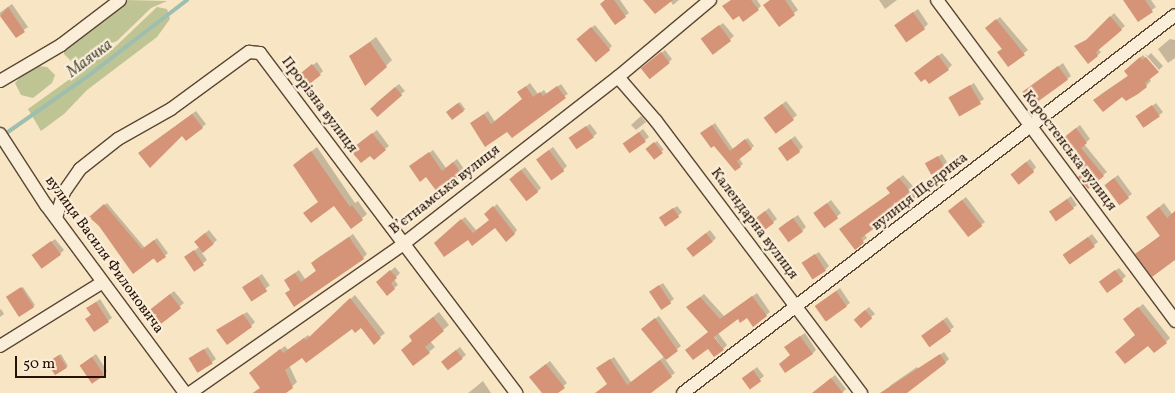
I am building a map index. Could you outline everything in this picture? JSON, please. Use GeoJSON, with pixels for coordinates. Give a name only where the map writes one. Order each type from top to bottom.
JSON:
{"type":"FeatureCollection","features":[{"type":"Feature","properties":{"kind":"street"},"geometry":{"type":"LineString","coordinates":[[0,81],[61,45],[120,0]]}},
{"type":"Feature","properties":{"kind":"street","name":"Вʼєтнамська вулиця"},"geometry":{"type":"LineString","coordinates":[[190,393],[402,245],[618,76],[710,0]]}},
{"type":"Feature","properties":{"kind":"street","name":"Коростенська вулиця"},"geometry":{"type":"LineString","coordinates":[[937,0],[1175,321]]}},
{"type":"Feature","properties":{"kind":"street","name":"вулиця Щедрика"},"geometry":{"type":"LineString","coordinates":[[683,393],[797,308],[1175,15]]}},
{"type":"Feature","properties":{"kind":"street","name":"Прорізна вулиця"},"geometry":{"type":"LineString","coordinates":[[56,218],[64,192],[80,169],[118,139],[171,109],[255,51],[260,53],[402,245],[516,393]]}},
{"type":"Feature","properties":{"kind":"street","name":"Календарна вулиця"},"geometry":{"type":"LineString","coordinates":[[618,76],[656,121],[862,393]]}},
{"type":"Feature","properties":{"kind":"street","name":"вулиця Василя Филоновича"},"geometry":{"type":"LineString","coordinates":[[0,134],[56,218],[185,393]]}},
{"type":"Feature","properties":{"kind":"street"},"geometry":{"type":"LineString","coordinates":[[0,346],[103,282]]}},
{"type":"Feature","properties":{"kind":"green space"},"geometry":{"type":"Polygon","coordinates":[[[125,0],[167,1],[151,8],[117,41],[98,48],[88,63],[71,61],[64,54],[64,48],[125,0]]]}},
{"type":"Feature","properties":{"kind":"green space"},"geometry":{"type":"Polygon","coordinates":[[[157,7],[167,9],[170,19],[157,37],[87,90],[64,114],[41,131],[28,109],[116,46],[157,7]]]}},
{"type":"Feature","properties":{"kind":"green space"},"geometry":{"type":"Polygon","coordinates":[[[38,66],[47,67],[55,75],[52,83],[33,98],[21,95],[15,83],[23,74],[38,66]]]}},
{"type":"Feature","properties":{"kind":"building"},"geometry":{"type":"Polygon","coordinates":[[[605,0],[614,0],[626,17],[615,25],[600,4],[605,0]]]}},
{"type":"Feature","properties":{"kind":"building"},"geometry":{"type":"Polygon","coordinates":[[[643,0],[673,0],[655,14],[643,0]]]}},
{"type":"Feature","properties":{"kind":"building"},"geometry":{"type":"Polygon","coordinates":[[[731,0],[751,0],[759,10],[743,22],[739,16],[733,20],[722,6],[731,0]]]}},
{"type":"Feature","properties":{"kind":"building"},"geometry":{"type":"Polygon","coordinates":[[[770,0],[785,0],[795,15],[779,27],[763,5],[770,0]]]}},
{"type":"Feature","properties":{"kind":"building"},"geometry":{"type":"Polygon","coordinates":[[[1123,0],[1145,0],[1153,12],[1138,22],[1123,0]]]}},
{"type":"Feature","properties":{"kind":"building"},"geometry":{"type":"Polygon","coordinates":[[[8,7],[25,32],[16,38],[0,16],[8,7]]]}},
{"type":"Feature","properties":{"kind":"building"},"geometry":{"type":"Polygon","coordinates":[[[913,12],[925,29],[906,42],[894,25],[913,12]]]}},
{"type":"Feature","properties":{"kind":"building"},"geometry":{"type":"Polygon","coordinates":[[[1110,16],[1122,30],[1096,52],[1098,56],[1088,64],[1074,46],[1086,40],[1110,16]]]}},
{"type":"Feature","properties":{"kind":"building"},"geometry":{"type":"Polygon","coordinates":[[[996,19],[1025,55],[1008,67],[997,52],[1002,49],[985,28],[996,19]]]}},
{"type":"Feature","properties":{"kind":"building"},"geometry":{"type":"Polygon","coordinates":[[[719,25],[731,41],[713,55],[701,39],[719,25]]]}},
{"type":"Feature","properties":{"kind":"building"},"geometry":{"type":"Polygon","coordinates":[[[591,27],[610,50],[596,62],[576,39],[591,27]]]}},
{"type":"Feature","properties":{"kind":"building"},"geometry":{"type":"Polygon","coordinates":[[[370,42],[387,67],[365,86],[349,56],[370,42]]]}},
{"type":"Feature","properties":{"kind":"building"},"geometry":{"type":"Polygon","coordinates":[[[661,52],[670,63],[650,79],[641,68],[661,52]]]}},
{"type":"Feature","properties":{"kind":"building"},"geometry":{"type":"Polygon","coordinates":[[[938,55],[949,70],[929,84],[925,79],[921,82],[914,73],[938,55]]]}},
{"type":"Feature","properties":{"kind":"building"},"geometry":{"type":"Polygon","coordinates":[[[1140,57],[1142,60],[1146,57],[1159,72],[1145,83],[1147,87],[1138,94],[1126,101],[1122,97],[1103,112],[1093,100],[1128,76],[1124,71],[1140,57]]]}},
{"type":"Feature","properties":{"kind":"building"},"geometry":{"type":"Polygon","coordinates":[[[312,64],[321,75],[306,87],[297,76],[312,64]]]}},
{"type":"Feature","properties":{"kind":"building"},"geometry":{"type":"Polygon","coordinates":[[[1058,66],[1068,80],[1032,106],[1022,92],[1058,66]]]}},
{"type":"Feature","properties":{"kind":"building"},"geometry":{"type":"Polygon","coordinates":[[[970,85],[981,104],[959,117],[948,98],[970,85]]]}},
{"type":"Feature","properties":{"kind":"building"},"geometry":{"type":"Polygon","coordinates":[[[526,86],[533,97],[540,92],[543,96],[557,86],[566,98],[512,138],[507,132],[485,147],[470,123],[484,114],[491,124],[522,99],[517,92],[526,86]]]}},
{"type":"Feature","properties":{"kind":"building"},"geometry":{"type":"Polygon","coordinates":[[[395,87],[402,95],[377,117],[370,109],[395,87]]]}},
{"type":"Feature","properties":{"kind":"building"},"geometry":{"type":"Polygon","coordinates":[[[458,103],[464,111],[452,120],[446,112],[458,103]]]}},
{"type":"Feature","properties":{"kind":"building"},"geometry":{"type":"Polygon","coordinates":[[[782,104],[794,120],[776,134],[764,118],[782,104]]]}},
{"type":"Feature","properties":{"kind":"building"},"geometry":{"type":"Polygon","coordinates":[[[1152,105],[1160,117],[1143,128],[1135,116],[1152,105]]]}},
{"type":"Feature","properties":{"kind":"building"},"geometry":{"type":"Polygon","coordinates":[[[192,114],[203,128],[186,141],[182,136],[150,168],[138,153],[192,114]]]}},
{"type":"Feature","properties":{"kind":"building"},"geometry":{"type":"Polygon","coordinates":[[[712,125],[730,151],[745,139],[752,149],[737,161],[741,167],[735,171],[714,146],[711,148],[700,133],[712,125]]]}},
{"type":"Feature","properties":{"kind":"building"},"geometry":{"type":"Polygon","coordinates":[[[586,126],[594,138],[576,149],[569,138],[586,126]]]}},
{"type":"Feature","properties":{"kind":"building"},"geometry":{"type":"Polygon","coordinates":[[[1076,128],[1087,143],[1081,148],[1104,176],[1088,189],[1078,177],[1083,173],[1072,160],[1076,158],[1062,139],[1076,128]]]}},
{"type":"Feature","properties":{"kind":"building"},"geometry":{"type":"Polygon","coordinates":[[[639,132],[646,142],[629,153],[623,143],[639,132]]]}},
{"type":"Feature","properties":{"kind":"building"},"geometry":{"type":"Polygon","coordinates":[[[372,133],[386,150],[374,160],[370,156],[361,163],[350,150],[372,133]]]}},
{"type":"Feature","properties":{"kind":"building"},"geometry":{"type":"Polygon","coordinates":[[[791,139],[800,152],[787,161],[778,148],[791,139]]]}},
{"type":"Feature","properties":{"kind":"building"},"geometry":{"type":"Polygon","coordinates":[[[654,142],[663,153],[654,160],[645,149],[654,142]]]}},
{"type":"Feature","properties":{"kind":"building"},"geometry":{"type":"Polygon","coordinates":[[[549,150],[564,171],[551,180],[536,159],[549,150]]]}},
{"type":"Feature","properties":{"kind":"building"},"geometry":{"type":"Polygon","coordinates":[[[311,151],[350,207],[352,205],[363,220],[351,229],[334,206],[311,223],[303,213],[318,202],[293,165],[311,151]]]}},
{"type":"Feature","properties":{"kind":"building"},"geometry":{"type":"Polygon","coordinates":[[[429,152],[442,171],[453,162],[461,173],[455,178],[456,183],[440,196],[426,177],[420,182],[409,166],[429,152]]]}},
{"type":"Feature","properties":{"kind":"building"},"geometry":{"type":"Polygon","coordinates":[[[938,156],[944,167],[931,175],[925,163],[938,156]]]}},
{"type":"Feature","properties":{"kind":"building"},"geometry":{"type":"Polygon","coordinates":[[[1026,162],[1034,172],[1019,185],[1010,175],[1026,162]]]}},
{"type":"Feature","properties":{"kind":"building"},"geometry":{"type":"Polygon","coordinates":[[[521,170],[538,192],[526,201],[509,179],[521,170]]]}},
{"type":"Feature","properties":{"kind":"building"},"geometry":{"type":"Polygon","coordinates":[[[899,178],[916,198],[899,214],[889,220],[888,218],[861,238],[864,243],[855,250],[839,229],[890,193],[886,188],[899,178]]]}},
{"type":"Feature","properties":{"kind":"building"},"geometry":{"type":"Polygon","coordinates":[[[1114,178],[1129,198],[1119,205],[1104,185],[1114,178]]]}},
{"type":"Feature","properties":{"kind":"building"},"geometry":{"type":"Polygon","coordinates":[[[1067,199],[1074,209],[1056,221],[1049,212],[1067,199]]]}},
{"type":"Feature","properties":{"kind":"building"},"geometry":{"type":"Polygon","coordinates":[[[962,200],[982,226],[968,237],[948,211],[962,200]]]}},
{"type":"Feature","properties":{"kind":"building"},"geometry":{"type":"Polygon","coordinates":[[[827,203],[838,218],[824,228],[813,213],[827,203]]]}},
{"type":"Feature","properties":{"kind":"building"},"geometry":{"type":"Polygon","coordinates":[[[104,204],[142,249],[154,240],[166,257],[157,263],[154,258],[133,274],[99,226],[89,217],[104,204]]]}},
{"type":"Feature","properties":{"kind":"building"},"geometry":{"type":"Polygon","coordinates":[[[493,206],[515,234],[506,242],[495,228],[472,246],[468,240],[444,257],[434,243],[461,219],[473,233],[489,220],[484,214],[493,206]]]}},
{"type":"Feature","properties":{"kind":"building"},"geometry":{"type":"Polygon","coordinates":[[[1159,207],[1167,218],[1175,211],[1175,260],[1152,277],[1135,254],[1160,236],[1146,217],[1159,207]]]}},
{"type":"Feature","properties":{"kind":"building"},"geometry":{"type":"Polygon","coordinates":[[[673,208],[679,217],[665,227],[659,218],[673,208]]]}},
{"type":"Feature","properties":{"kind":"building"},"geometry":{"type":"Polygon","coordinates":[[[765,211],[774,223],[757,236],[748,224],[765,211]]]}},
{"type":"Feature","properties":{"kind":"building"},"geometry":{"type":"Polygon","coordinates":[[[793,218],[803,232],[788,242],[778,229],[793,218]]]}},
{"type":"Feature","properties":{"kind":"building"},"geometry":{"type":"Polygon","coordinates":[[[205,233],[214,244],[203,253],[194,242],[205,233]]]}},
{"type":"Feature","properties":{"kind":"building"},"geometry":{"type":"Polygon","coordinates":[[[706,233],[713,242],[693,257],[686,248],[706,233]]]}},
{"type":"Feature","properties":{"kind":"building"},"geometry":{"type":"Polygon","coordinates":[[[349,237],[364,259],[294,307],[285,293],[290,290],[284,280],[295,273],[301,282],[316,271],[311,263],[349,237]]]}},
{"type":"Feature","properties":{"kind":"building"},"geometry":{"type":"Polygon","coordinates":[[[1088,237],[1095,247],[1069,265],[1063,255],[1088,237]]]}},
{"type":"Feature","properties":{"kind":"building"},"geometry":{"type":"Polygon","coordinates":[[[51,241],[61,255],[42,269],[32,255],[51,241]]]}},
{"type":"Feature","properties":{"kind":"building"},"geometry":{"type":"Polygon","coordinates":[[[194,250],[204,265],[194,272],[184,257],[194,250]]]}},
{"type":"Feature","properties":{"kind":"building"},"geometry":{"type":"Polygon","coordinates":[[[815,254],[826,271],[812,279],[802,263],[815,254]]]}},
{"type":"Feature","properties":{"kind":"building"},"geometry":{"type":"Polygon","coordinates":[[[390,270],[397,278],[391,283],[395,289],[387,296],[376,282],[390,270]]]}},
{"type":"Feature","properties":{"kind":"building"},"geometry":{"type":"Polygon","coordinates":[[[1115,270],[1123,281],[1107,293],[1099,282],[1115,270]]]}},
{"type":"Feature","properties":{"kind":"building"},"geometry":{"type":"Polygon","coordinates":[[[258,277],[267,291],[251,302],[242,287],[258,277]]]}},
{"type":"Feature","properties":{"kind":"building"},"geometry":{"type":"Polygon","coordinates":[[[659,285],[671,303],[661,310],[649,292],[659,285]]]}},
{"type":"Feature","properties":{"kind":"building"},"geometry":{"type":"Polygon","coordinates":[[[21,287],[34,307],[19,317],[6,297],[21,287]]]}},
{"type":"Feature","properties":{"kind":"building"},"geometry":{"type":"Polygon","coordinates":[[[836,291],[847,307],[826,321],[815,306],[836,291]]]}},
{"type":"Feature","properties":{"kind":"building"},"geometry":{"type":"Polygon","coordinates":[[[170,294],[181,308],[159,325],[148,311],[170,294]]]}},
{"type":"Feature","properties":{"kind":"building"},"geometry":{"type":"Polygon","coordinates":[[[752,296],[767,316],[753,327],[747,318],[740,323],[738,319],[714,337],[724,350],[714,357],[708,349],[693,360],[685,350],[708,332],[686,307],[700,297],[720,319],[752,296]]]}},
{"type":"Feature","properties":{"kind":"building"},"geometry":{"type":"Polygon","coordinates":[[[350,298],[381,338],[374,345],[361,328],[355,333],[352,329],[306,363],[302,358],[285,370],[293,388],[286,393],[253,393],[260,388],[249,373],[280,349],[283,353],[304,338],[306,340],[350,298]]]}},
{"type":"Feature","properties":{"kind":"building"},"geometry":{"type":"Polygon","coordinates":[[[96,302],[109,322],[94,332],[85,319],[91,315],[86,308],[96,302]]]}},
{"type":"Feature","properties":{"kind":"building"},"geometry":{"type":"Polygon","coordinates":[[[1138,307],[1167,343],[1154,353],[1148,346],[1125,364],[1115,352],[1135,335],[1123,319],[1138,307]]]}},
{"type":"Feature","properties":{"kind":"building"},"geometry":{"type":"Polygon","coordinates":[[[865,310],[872,318],[861,328],[854,320],[865,310]]]}},
{"type":"Feature","properties":{"kind":"building"},"geometry":{"type":"Polygon","coordinates":[[[243,314],[252,327],[227,345],[216,330],[243,314]]]}},
{"type":"Feature","properties":{"kind":"building"},"geometry":{"type":"Polygon","coordinates":[[[433,317],[444,331],[425,347],[430,353],[413,366],[401,350],[412,341],[409,336],[433,317]]]}},
{"type":"Feature","properties":{"kind":"building"},"geometry":{"type":"Polygon","coordinates":[[[655,318],[678,351],[666,360],[641,329],[655,318]]]}},
{"type":"Feature","properties":{"kind":"building"},"geometry":{"type":"Polygon","coordinates":[[[943,320],[951,331],[929,347],[921,336],[943,320]]]}},
{"type":"Feature","properties":{"kind":"building"},"geometry":{"type":"Polygon","coordinates":[[[800,336],[813,354],[785,373],[779,364],[790,355],[784,347],[800,336]]]}},
{"type":"Feature","properties":{"kind":"building"},"geometry":{"type":"Polygon","coordinates":[[[204,349],[213,364],[197,373],[189,358],[204,349]]]}},
{"type":"Feature","properties":{"kind":"building"},"geometry":{"type":"Polygon","coordinates":[[[456,350],[463,359],[448,370],[441,362],[456,350]]]}},
{"type":"Feature","properties":{"kind":"building"},"geometry":{"type":"Polygon","coordinates":[[[940,354],[946,363],[907,393],[880,393],[940,354]]]}},
{"type":"Feature","properties":{"kind":"building"},"geometry":{"type":"Polygon","coordinates":[[[59,355],[67,368],[55,375],[47,362],[59,355]]]}},
{"type":"Feature","properties":{"kind":"building"},"geometry":{"type":"Polygon","coordinates":[[[92,357],[104,375],[92,384],[80,365],[92,357]]]}},
{"type":"Feature","properties":{"kind":"building"},"geometry":{"type":"Polygon","coordinates":[[[610,359],[627,385],[660,360],[672,377],[651,393],[595,393],[607,384],[596,368],[610,359]]]}},
{"type":"Feature","properties":{"kind":"building"},"geometry":{"type":"Polygon","coordinates":[[[546,364],[565,388],[558,393],[542,393],[529,377],[546,364]]]}},
{"type":"Feature","properties":{"kind":"building"},"geometry":{"type":"Polygon","coordinates":[[[753,370],[761,381],[750,390],[742,378],[753,370]]]}},
{"type":"Feature","properties":{"kind":"building"},"geometry":{"type":"Polygon","coordinates":[[[831,378],[843,393],[812,393],[831,378]]]}},
{"type":"Feature","properties":{"kind":"waterway","name":"Маячка"},"geometry":{"type":"LineString","coordinates":[[5,134],[88,76],[187,0]]}}]}
